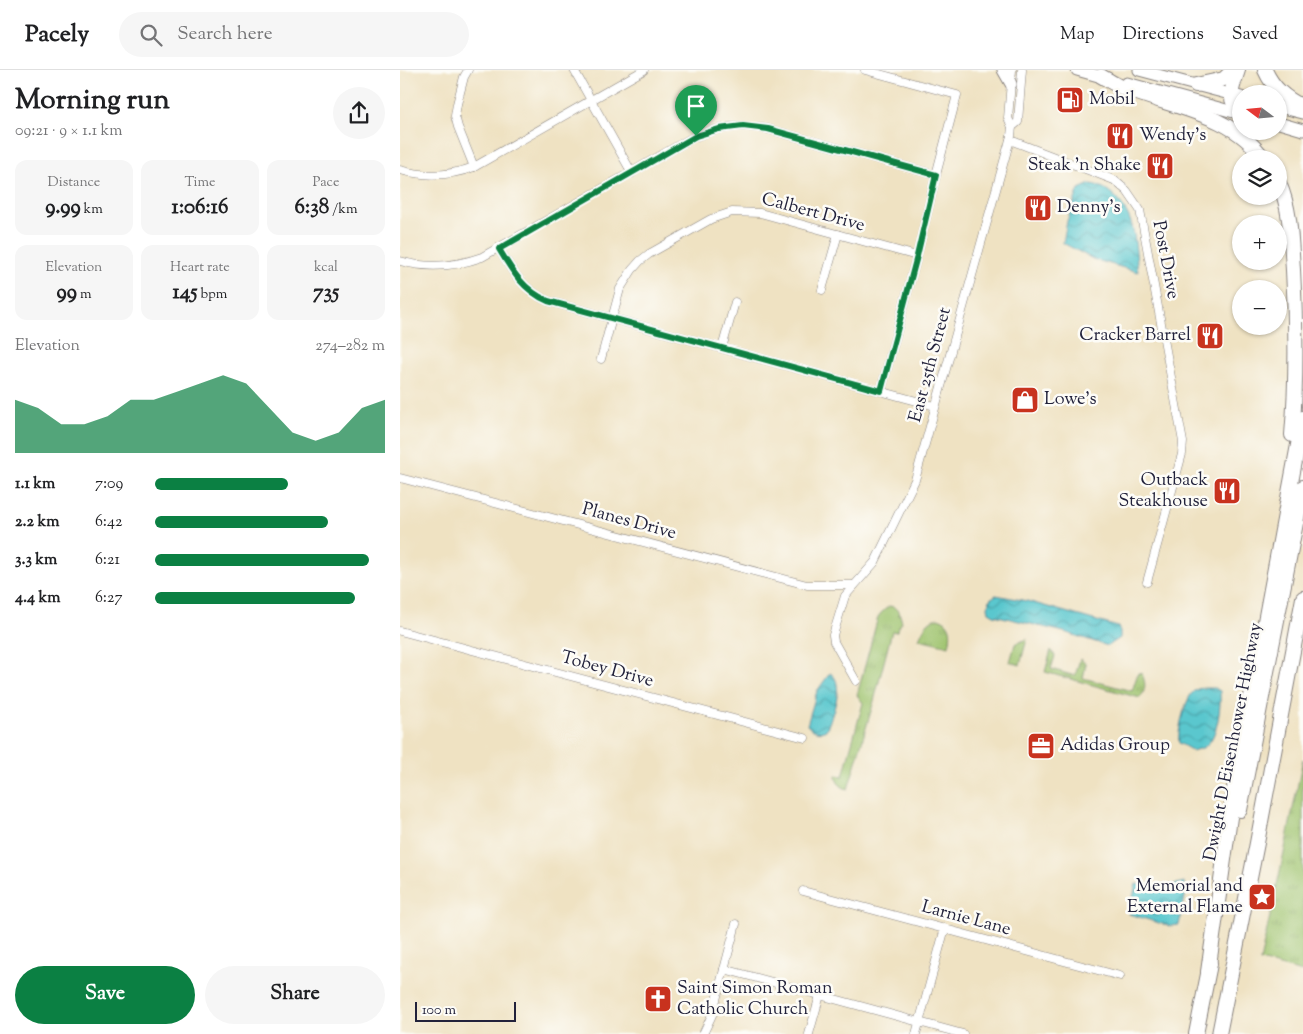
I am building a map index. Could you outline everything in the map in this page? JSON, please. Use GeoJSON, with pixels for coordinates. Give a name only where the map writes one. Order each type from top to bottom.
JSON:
{"type":"FeatureCollection","features":[{"type":"Feature","properties":{"kind":"highway"},"geometry":{"type":"LineString","coordinates":[[1196,85],[1224,79],[1233,70]]}},
{"type":"Feature","properties":{"kind":"highway"},"geometry":{"type":"LineString","coordinates":[[1237,85],[1238,70]]}},
{"type":"Feature","properties":{"kind":"highway"},"geometry":{"type":"LineString","coordinates":[[1265,70],[1274,86],[1283,95],[1303,107]]}},
{"type":"Feature","properties":{"kind":"highway"},"geometry":{"type":"LineString","coordinates":[[1101,76],[1122,87],[1224,123],[1244,137],[1256,150]]}},
{"type":"Feature","properties":{"kind":"highway"},"geometry":{"type":"LineString","coordinates":[[1274,568],[1291,441],[1296,345],[1290,220],[1287,205]]}},
{"type":"Feature","properties":{"kind":"highway"},"geometry":{"type":"LineString","coordinates":[[1208,972],[1235,782],[1303,418]]}},
{"type":"Feature","properties":{"kind":"highway","name":"Dwight D Eisenhower Highway"},"geometry":{"type":"LineString","coordinates":[[1196,1034],[1303,487]]}},
{"type":"Feature","properties":{"kind":"highway"},"geometry":{"type":"LineString","coordinates":[[1219,1034],[1303,598]]}},
{"type":"Feature","properties":{"kind":"highway"},"geometry":{"type":"LineString","coordinates":[[1257,843],[1282,744],[1303,642]]}},
{"type":"Feature","properties":{"kind":"main road"},"geometry":{"type":"LineString","coordinates":[[1003,70],[1011,84]]}},
{"type":"Feature","properties":{"kind":"main road"},"geometry":{"type":"LineString","coordinates":[[1077,70],[1232,111]]}},
{"type":"Feature","properties":{"kind":"main road"},"geometry":{"type":"LineString","coordinates":[[1139,70],[1232,95]]}},
{"type":"Feature","properties":{"kind":"main road"},"geometry":{"type":"LineString","coordinates":[[1288,109],[1303,113]]}},
{"type":"Feature","properties":{"kind":"main road"},"geometry":{"type":"LineString","coordinates":[[1288,126],[1303,130]]}},
{"type":"Feature","properties":{"kind":"street"},"geometry":{"type":"LineString","coordinates":[[468,70],[464,77],[455,116],[474,167]]}},
{"type":"Feature","properties":{"kind":"street"},"geometry":{"type":"LineString","coordinates":[[574,70],[632,173]]}},
{"type":"Feature","properties":{"kind":"street"},"geometry":{"type":"LineString","coordinates":[[400,170],[416,174],[435,175],[453,173],[474,167],[644,70]]}},
{"type":"Feature","properties":{"kind":"street"},"geometry":{"type":"LineString","coordinates":[[865,70],[958,95],[881,391]]}},
{"type":"Feature","properties":{"kind":"street","name":"East 25th Street"},"geometry":{"type":"LineString","coordinates":[[856,681],[832,637],[845,596],[875,562],[913,485],[1010,140],[1012,126],[1008,118],[1012,70]]}},
{"type":"Feature","properties":{"kind":"street","name":"East 25th Street"},"geometry":{"type":"LineString","coordinates":[[1012,126],[1018,122],[1022,70]]}},
{"type":"Feature","properties":{"kind":"street"},"geometry":{"type":"LineString","coordinates":[[400,261],[427,266],[449,266],[470,262],[499,249],[704,133],[725,128],[743,126],[768,129],[936,175]]}},
{"type":"Feature","properties":{"kind":"street","name":"Post Drive"},"geometry":{"type":"LineString","coordinates":[[1010,140],[1114,180],[1127,190],[1140,210],[1183,442],[1182,454],[1147,582]]}},
{"type":"Feature","properties":{"kind":"street","name":"Calbert Drive"},"geometry":{"type":"LineString","coordinates":[[601,359],[623,283],[640,261],[649,254],[717,216],[732,212],[758,212],[917,256]]}},
{"type":"Feature","properties":{"kind":"street"},"geometry":{"type":"LineString","coordinates":[[822,290],[838,234]]}},
{"type":"Feature","properties":{"kind":"street"},"geometry":{"type":"LineString","coordinates":[[499,249],[518,280],[537,296],[554,303],[935,406]]}},
{"type":"Feature","properties":{"kind":"street"},"geometry":{"type":"LineString","coordinates":[[722,348],[735,302]]}},
{"type":"Feature","properties":{"kind":"street","name":"Planes Drive"},"geometry":{"type":"LineString","coordinates":[[400,478],[807,585],[853,585]]}},
{"type":"Feature","properties":{"kind":"street","name":"Tobey Drive"},"geometry":{"type":"LineString","coordinates":[[400,632],[805,738]]}},
{"type":"Feature","properties":{"kind":"street","name":"Larnie Lane"},"geometry":{"type":"LineString","coordinates":[[803,891],[1120,976]]}},
{"type":"Feature","properties":{"kind":"street"},"geometry":{"type":"LineString","coordinates":[[703,1034],[712,1015],[736,924]]}},
{"type":"Feature","properties":{"kind":"street"},"geometry":{"type":"LineString","coordinates":[[916,1034],[945,928]]}},
{"type":"Feature","properties":{"kind":"street"},"geometry":{"type":"LineString","coordinates":[[724,969],[963,1034]]}},
{"type":"Feature","properties":{"kind":"street"},"geometry":{"type":"LineString","coordinates":[[809,1034],[820,995]]}},
{"type":"Feature","properties":{"kind":"green space"},"geometry":{"type":"Polygon","coordinates":[[[889,606],[894,607],[899,612],[902,622],[896,632],[892,631],[848,789],[839,784],[836,775],[843,776],[863,703],[857,695],[878,617],[889,606]]]}},
{"type":"Feature","properties":{"kind":"green space"},"geometry":{"type":"Polygon","coordinates":[[[938,618],[946,622],[950,629],[949,646],[919,639],[928,623],[938,618]]]}},
{"type":"Feature","properties":{"kind":"green space"},"geometry":{"type":"Polygon","coordinates":[[[1027,639],[1020,665],[1010,662],[1015,644],[1027,639]]]}},
{"type":"Feature","properties":{"kind":"green space"},"geometry":{"type":"Polygon","coordinates":[[[1051,650],[1055,656],[1051,669],[1075,676],[1080,659],[1086,664],[1083,678],[1132,691],[1138,673],[1142,674],[1145,683],[1143,692],[1140,698],[1045,672],[1051,650]]]}},
{"type":"Feature","properties":{"kind":"green space"},"geometry":{"type":"Polygon","coordinates":[[[1303,759],[1303,972],[1260,961],[1303,759]]]}},
{"type":"Feature","properties":{"kind":"water"},"geometry":{"type":"Polygon","coordinates":[[[1090,184],[1111,193],[1122,205],[1130,219],[1138,272],[1093,259],[1063,243],[1067,221],[1079,189],[1090,184]]]}},
{"type":"Feature","properties":{"kind":"water"},"geometry":{"type":"Polygon","coordinates":[[[996,595],[1027,601],[1118,627],[1120,638],[1108,646],[1064,632],[994,615],[989,612],[988,607],[990,599],[996,595]]]}},
{"type":"Feature","properties":{"kind":"water"},"geometry":{"type":"Polygon","coordinates":[[[830,673],[835,677],[837,684],[836,700],[831,717],[826,730],[813,730],[807,725],[817,691],[830,673]]]}},
{"type":"Feature","properties":{"kind":"water"},"geometry":{"type":"Polygon","coordinates":[[[1215,688],[1220,691],[1218,722],[1209,743],[1203,748],[1193,751],[1179,743],[1182,716],[1193,692],[1198,689],[1215,688]]]}},
{"type":"Feature","properties":{"kind":"water"},"geometry":{"type":"Polygon","coordinates":[[[1184,882],[1185,897],[1179,925],[1169,926],[1129,914],[1136,884],[1160,886],[1184,882]]]}},
{"type":"Feature","properties":{"kind":"place","name":"Mobil"},"geometry":{"type":"Point","coordinates":[1070,100]}},
{"type":"Feature","properties":{"kind":"place","name":"Wendy's"},"geometry":{"type":"Point","coordinates":[1120,136]}},
{"type":"Feature","properties":{"kind":"place","name":"Steak 'n Shake"},"geometry":{"type":"Point","coordinates":[1160,166]}},
{"type":"Feature","properties":{"kind":"place","name":"Denny's"},"geometry":{"type":"Point","coordinates":[1038,208]}},
{"type":"Feature","properties":{"kind":"place","name":"Cracker Barrel"},"geometry":{"type":"Point","coordinates":[1210,336]}},
{"type":"Feature","properties":{"kind":"place","name":"Lowe's"},"geometry":{"type":"Point","coordinates":[1025,400]}},
{"type":"Feature","properties":{"kind":"place","name":"Outback Steakhouse"},"geometry":{"type":"Point","coordinates":[1227,491]}},
{"type":"Feature","properties":{"kind":"place","name":"Adidas Group"},"geometry":{"type":"Point","coordinates":[1041,746]}},
{"type":"Feature","properties":{"kind":"place","name":"Memorial and External Flame"},"geometry":{"type":"Point","coordinates":[1262,897]}},
{"type":"Feature","properties":{"kind":"place","name":"Saint Simon Roman Catholic Church"},"geometry":{"type":"Point","coordinates":[658,999]}},
{"type":"Feature","properties":{"kind":"route"},"geometry":{"type":"LineString","coordinates":[[731,127],[759,127],[936,175],[917,256],[881,391],[554,303],[534,294],[514,275],[499,249],[696,136],[731,127]]}}]}
